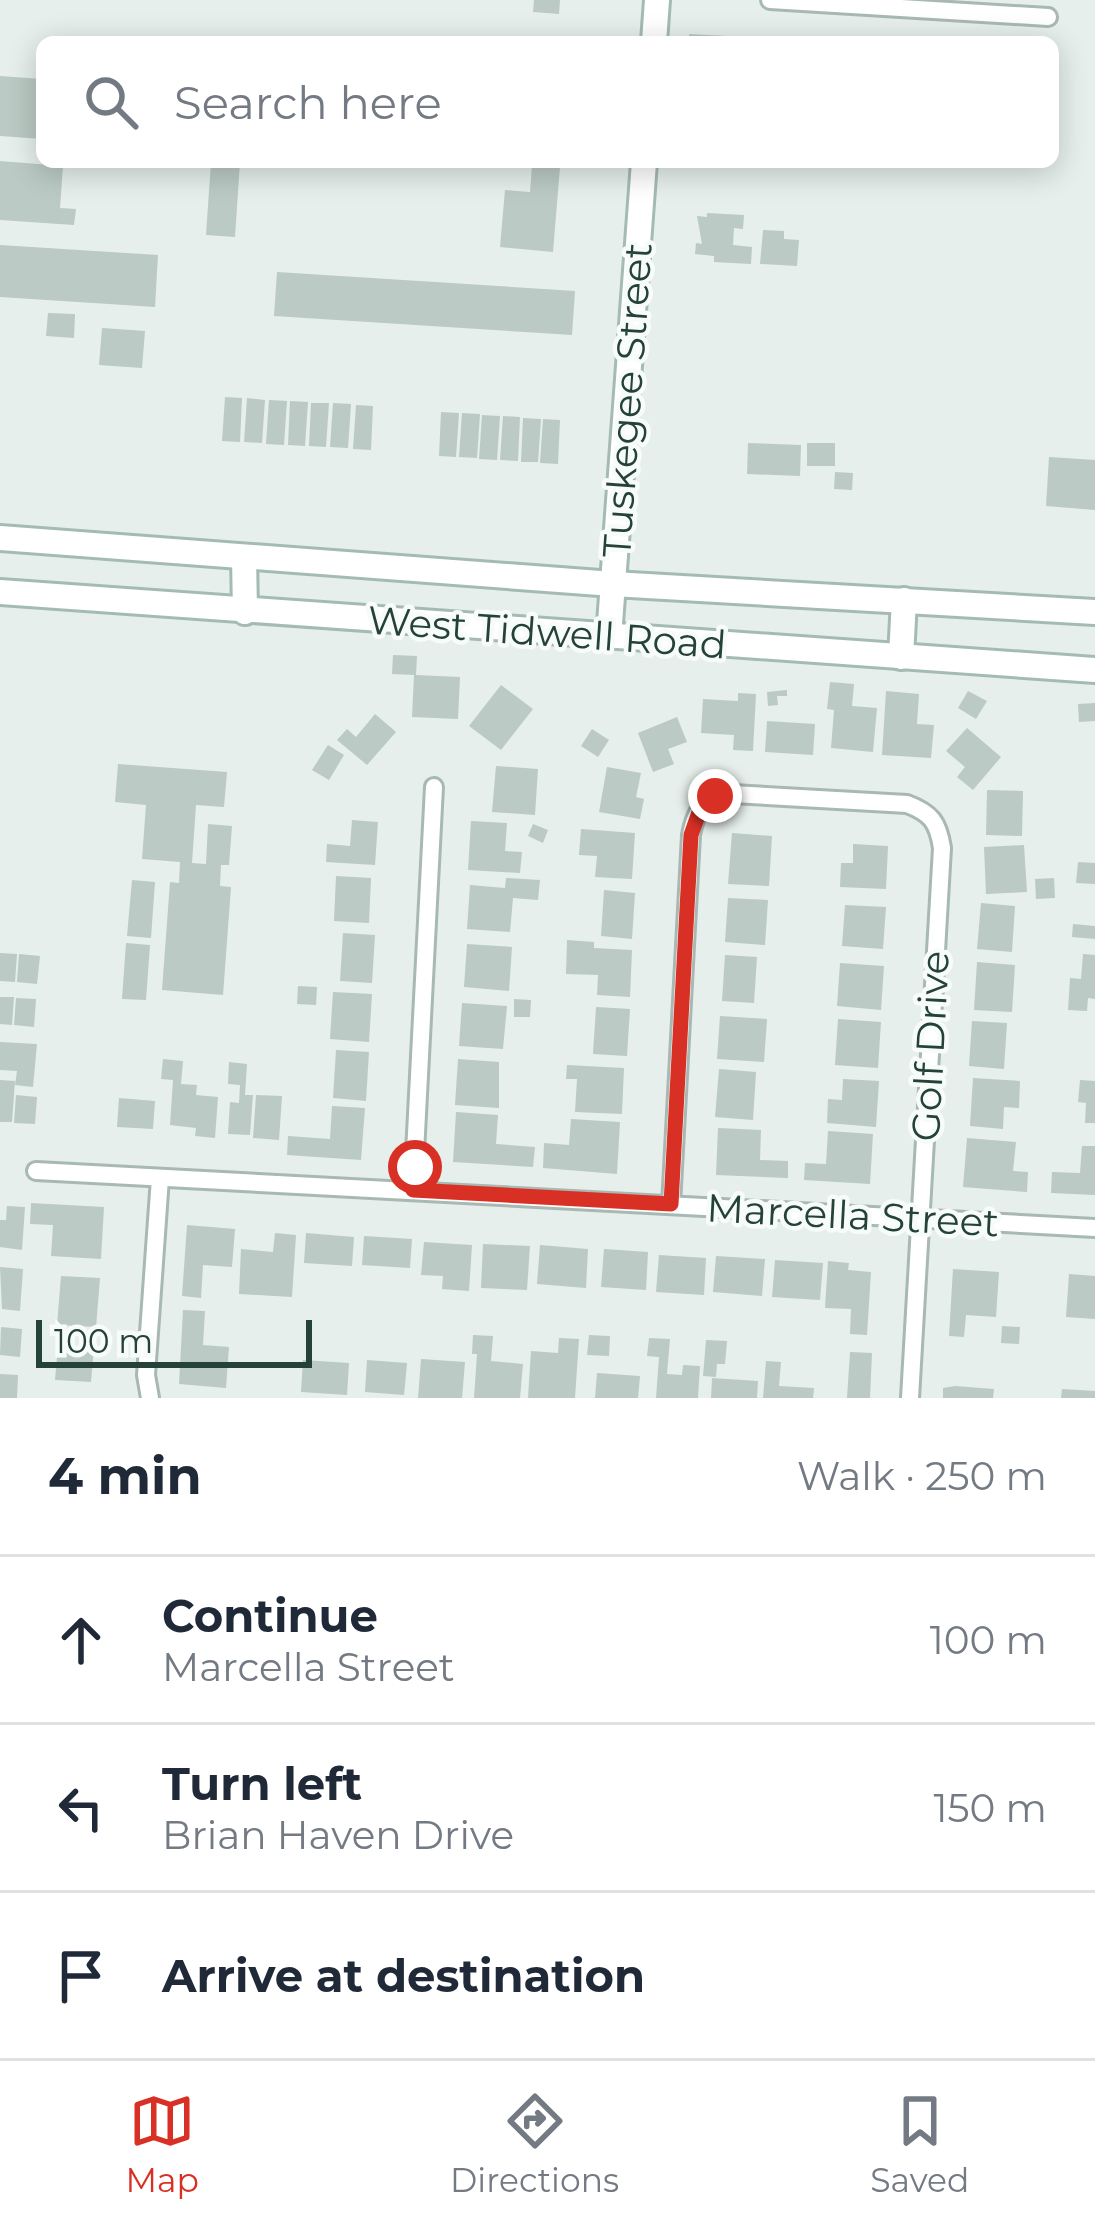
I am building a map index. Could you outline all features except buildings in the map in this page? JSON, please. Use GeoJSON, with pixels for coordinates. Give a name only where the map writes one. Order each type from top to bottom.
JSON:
{"type":"FeatureCollection","features":[{"type":"Feature","properties":{"kind":"main road"},"geometry":{"type":"LineString","coordinates":[[654,36],[657,0]]}},
{"type":"Feature","properties":{"kind":"main road","name":"Tuskegee Street"},"geometry":{"type":"LineString","coordinates":[[609,638],[644,168]]}},
{"type":"Feature","properties":{"kind":"main road","name":"West Tidwell Road"},"geometry":{"type":"LineString","coordinates":[[0,538],[613,584],[1095,612]]}},
{"type":"Feature","properties":{"kind":"main road"},"geometry":{"type":"LineString","coordinates":[[244,557],[245,612]]}},
{"type":"Feature","properties":{"kind":"main road","name":"West Tidwell Road"},"geometry":{"type":"LineString","coordinates":[[0,592],[1095,670]]}},
{"type":"Feature","properties":{"kind":"main road"},"geometry":{"type":"LineString","coordinates":[[901,657],[904,600]]}},
{"type":"Feature","properties":{"kind":"street"},"geometry":{"type":"LineString","coordinates":[[770,0],[1048,17]]}},
{"type":"Feature","properties":{"kind":"street"},"geometry":{"type":"LineString","coordinates":[[413,1190],[434,787]]}},
{"type":"Feature","properties":{"kind":"street","name":"Golf Drive"},"geometry":{"type":"LineString","coordinates":[[671,1204],[694,817],[702,804],[715,796],[815,799],[907,804],[926,812],[938,825],[942,848],[910,1398]]}},
{"type":"Feature","properties":{"kind":"street","name":"Marcella Street"},"geometry":{"type":"LineString","coordinates":[[36,1171],[1095,1228]]}},
{"type":"Feature","properties":{"kind":"street"},"geometry":{"type":"LineString","coordinates":[[150,1398],[146,1375],[160,1178]]}},
{"type":"Feature","properties":{"kind":"route"},"geometry":{"type":"LineString","coordinates":[[415,1167],[413,1190],[671,1204],[691,835],[694,817],[715,796]]}}]}
